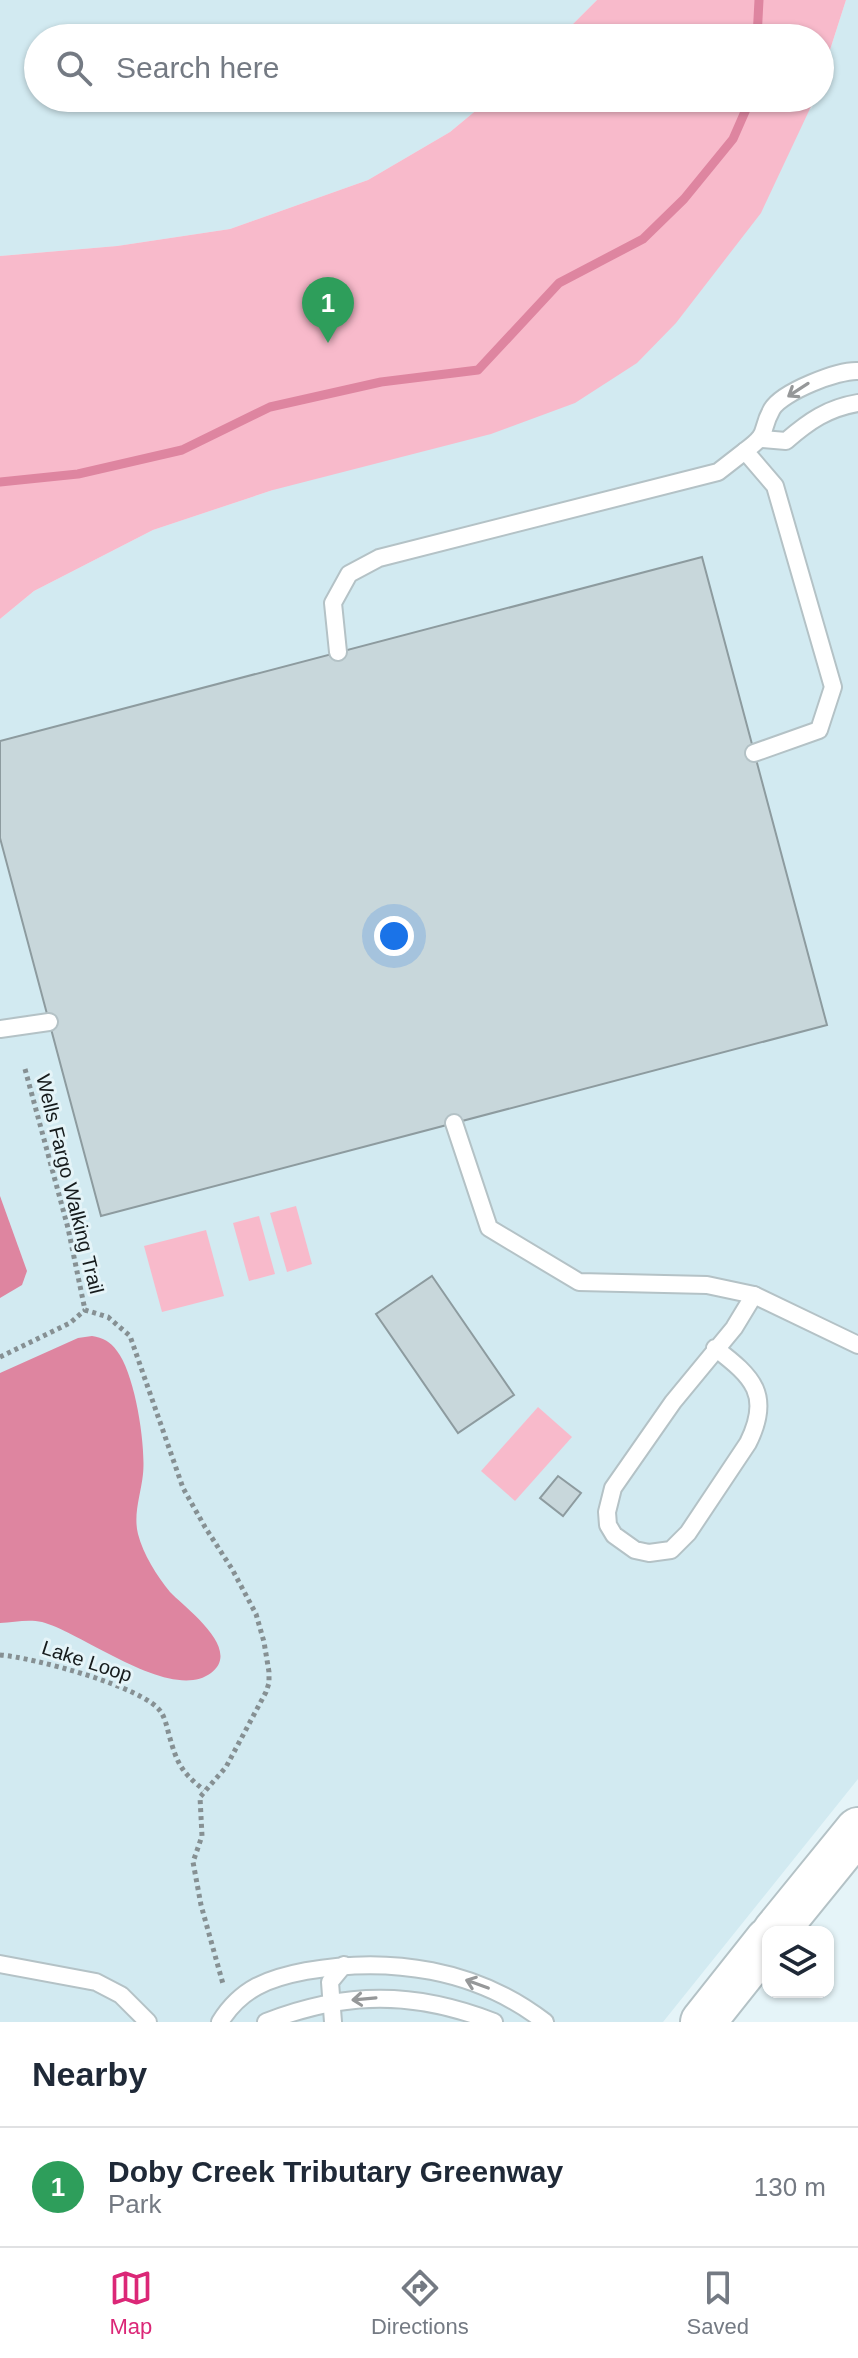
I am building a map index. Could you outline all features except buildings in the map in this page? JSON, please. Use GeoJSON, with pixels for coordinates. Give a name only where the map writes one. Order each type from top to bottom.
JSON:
{"type":"FeatureCollection","features":[{"type":"Feature","properties":{"kind":"street"},"geometry":{"type":"LineString","coordinates":[[780,1926],[858,1830]]}},
{"type":"Feature","properties":{"kind":"street"},"geometry":{"type":"LineString","coordinates":[[703,2022],[762,1948]]}},
{"type":"Feature","properties":{"kind":"lane"},"geometry":{"type":"LineString","coordinates":[[338,652],[333,603],[349,574],[379,558],[718,472],[762,439],[773,407],[810,382],[858,371]]}},
{"type":"Feature","properties":{"kind":"lane"},"geometry":{"type":"LineString","coordinates":[[762,439],[786,441],[836,406],[858,403]]}},
{"type":"Feature","properties":{"kind":"lane"},"geometry":{"type":"LineString","coordinates":[[745,451],[775,486],[833,687],[819,730],[754,753]]}},
{"type":"Feature","properties":{"kind":"lane"},"geometry":{"type":"LineString","coordinates":[[0,1029],[49,1022]]}},
{"type":"Feature","properties":{"kind":"lane"},"geometry":{"type":"LineString","coordinates":[[454,1123],[489,1228],[579,1282],[707,1285],[754,1295],[858,1345]]}},
{"type":"Feature","properties":{"kind":"lane"},"geometry":{"type":"LineString","coordinates":[[715,1348],[748,1374],[759,1402],[756,1427],[680,1543],[661,1553],[635,1550],[614,1535],[608,1525],[609,1499],[621,1476],[673,1402],[715,1348],[734,1328],[754,1295]]}},
{"type":"Feature","properties":{"kind":"lane"},"geometry":{"type":"LineString","coordinates":[[0,1964],[96,1982],[111,1988],[148,2022]]}},
{"type":"Feature","properties":{"kind":"lane"},"geometry":{"type":"LineString","coordinates":[[333,2022],[330,1982],[344,1965]]}},
{"type":"Feature","properties":{"kind":"lane"},"geometry":{"type":"LineString","coordinates":[[220,2022],[231,2005],[251,1987],[298,1973],[344,1965],[412,1967],[455,1976],[500,1993],[545,2022]]}},
{"type":"Feature","properties":{"kind":"lane"},"geometry":{"type":"LineString","coordinates":[[266,2022],[313,2006],[385,1998],[414,1999],[458,2008],[494,2022]]}},
{"type":"Feature","properties":{"kind":"path","name":"Wells Fargo Walking Trail"},"geometry":{"type":"LineString","coordinates":[[25,1069],[68,1228],[85,1310],[108,1317],[130,1336],[183,1488],[246,1592],[264,1642],[269,1683],[266,1692],[226,1767],[204,1790]]}},
{"type":"Feature","properties":{"kind":"path"},"geometry":{"type":"LineString","coordinates":[[0,1357],[70,1323],[85,1310]]}},
{"type":"Feature","properties":{"kind":"path","name":"Lake Loop"},"geometry":{"type":"LineString","coordinates":[[0,1655],[67,1669],[145,1698],[161,1712],[181,1769],[204,1790]]}},
{"type":"Feature","properties":{"kind":"path"},"geometry":{"type":"LineString","coordinates":[[204,1790],[199,1809],[202,1836],[193,1862],[201,1905],[225,1990]]}},
{"type":"Feature","properties":{"kind":"shaded area"},"geometry":{"type":"Polygon","coordinates":[[[0,0],[597,0],[573,24],[24,24],[24,112],[474,112],[450,132],[368,180],[230,229],[117,246],[0,256],[0,0]]]}},
{"type":"Feature","properties":{"kind":"shaded area"},"geometry":{"type":"Polygon","coordinates":[[[597,0],[846,0],[834,37],[834,24],[573,24],[597,0]]]}},
{"type":"Feature","properties":{"kind":"shaded area"},"geometry":{"type":"Polygon","coordinates":[[[846,0],[858,0],[858,1779],[663,2022],[0,2022],[0,619],[34,591],[153,530],[273,490],[806,112],[834,112],[834,37],[846,0]]]}},
{"type":"Feature","properties":{"kind":"shaded area"},"geometry":{"type":"Polygon","coordinates":[[[474,112],[808,112],[761,213],[676,323],[637,363],[575,403],[491,434],[273,490],[153,530],[34,591],[0,619],[0,256],[117,246],[230,229],[368,180],[450,132],[474,112]]]}},
{"type":"Feature","properties":{"kind":"shaded area"},"geometry":{"type":"Polygon","coordinates":[[[0,1196],[27,1271],[22,1285],[0,1298],[0,1196]]]}},
{"type":"Feature","properties":{"kind":"shaded area"},"geometry":{"type":"Polygon","coordinates":[[[296,1206],[312,1264],[287,1272],[270,1213],[296,1206]]]}},
{"type":"Feature","properties":{"kind":"shaded area"},"geometry":{"type":"Polygon","coordinates":[[[259,1216],[275,1274],[249,1281],[233,1223],[259,1216]]]}},
{"type":"Feature","properties":{"kind":"shaded area"},"geometry":{"type":"Polygon","coordinates":[[[206,1230],[224,1296],[162,1312],[144,1246],[206,1230]]]}},
{"type":"Feature","properties":{"kind":"shaded area"},"geometry":{"type":"Polygon","coordinates":[[[92,1336],[106,1340],[117,1351],[134,1392],[143,1446],[143,1474],[136,1519],[143,1549],[165,1586],[208,1630],[220,1652],[219,1663],[211,1673],[194,1680],[151,1673],[42,1622],[0,1623],[0,1373],[78,1338],[92,1336]]]}},
{"type":"Feature","properties":{"kind":"shaded area"},"geometry":{"type":"Polygon","coordinates":[[[538,1407],[572,1437],[515,1501],[481,1471],[538,1407]]]}},
{"type":"Feature","properties":{"kind":"waterway"},"geometry":{"type":"LineString","coordinates":[[758,24],[759,0]]}},
{"type":"Feature","properties":{"kind":"waterway"},"geometry":{"type":"LineString","coordinates":[[0,482],[78,474],[182,450],[270,407],[381,382],[478,370],[559,283],[643,239],[684,199],[733,139],[745,112]]}},
{"type":"Feature","properties":{"kind":"place","name":"Doby Creek Tributary Greenway"},"geometry":{"type":"Point","coordinates":[328,343]}}]}
